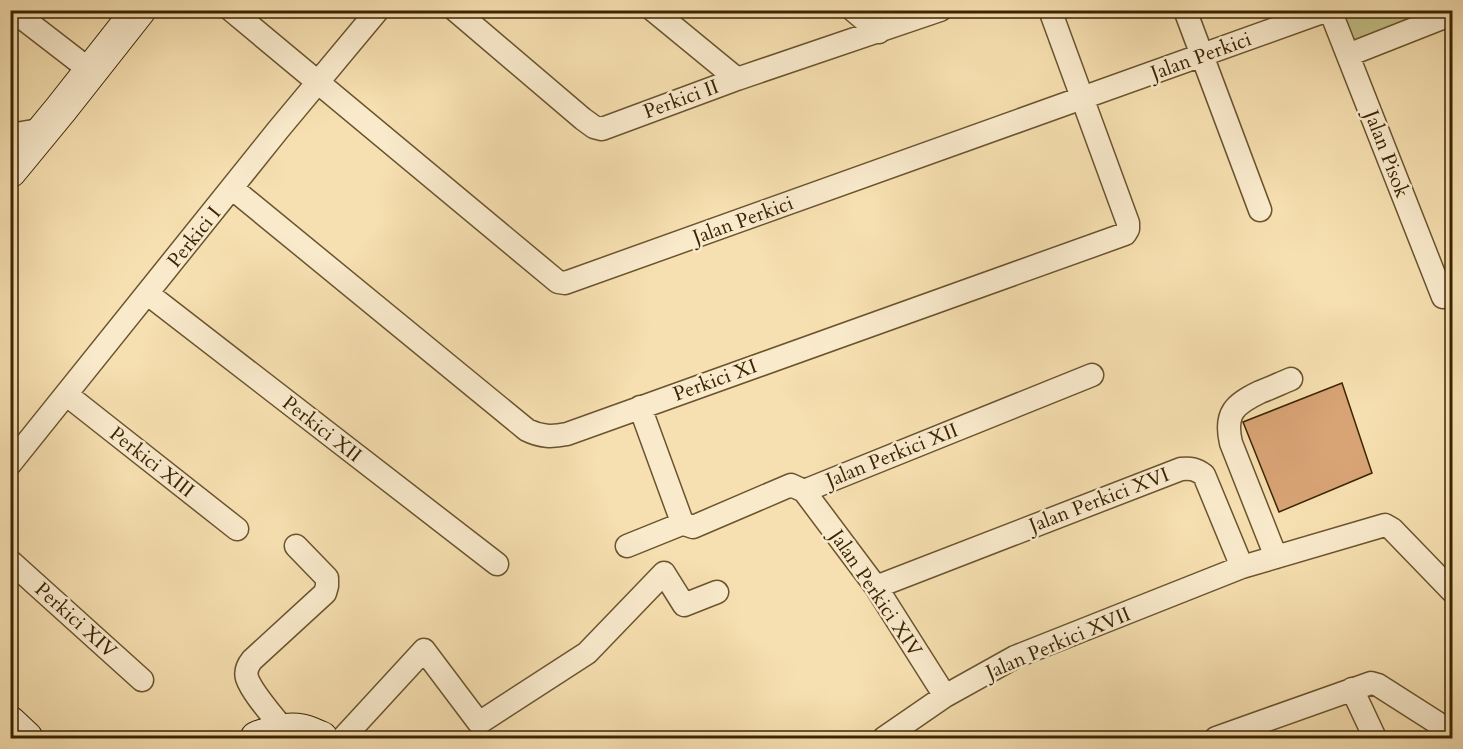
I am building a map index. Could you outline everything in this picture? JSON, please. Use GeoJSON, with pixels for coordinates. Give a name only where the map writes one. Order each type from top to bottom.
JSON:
{"type":"FeatureCollection","features":[{"type":"Feature","properties":{"kind":"main road"},"geometry":{"type":"LineString","coordinates":[[10,171],[139,10]]}},
{"type":"Feature","properties":{"kind":"main road"},"geometry":{"type":"LineString","coordinates":[[10,723],[26,738]]}},
{"type":"Feature","properties":{"kind":"main road"},"geometry":{"type":"LineString","coordinates":[[270,734],[302,731],[321,738]]}},
{"type":"Feature","properties":{"kind":"street"},"geometry":{"type":"LineString","coordinates":[[12,10],[91,71]]}},
{"type":"Feature","properties":{"kind":"street","name":"Jalan Perkici"},"geometry":{"type":"LineString","coordinates":[[231,10],[558,282],[565,283],[1329,10]]}},
{"type":"Feature","properties":{"kind":"street","name":"Perkici I"},"geometry":{"type":"LineString","coordinates":[[10,464],[278,130],[378,10]]}},
{"type":"Feature","properties":{"kind":"street","name":"Perkici II"},"geometry":{"type":"LineString","coordinates":[[455,10],[583,119],[594,127],[602,129],[738,79],[940,10]]}},
{"type":"Feature","properties":{"kind":"street"},"geometry":{"type":"LineString","coordinates":[[654,10],[738,79]]}},
{"type":"Feature","properties":{"kind":"street"},"geometry":{"type":"LineString","coordinates":[[853,10],[879,32]]}},
{"type":"Feature","properties":{"kind":"street"},"geometry":{"type":"LineString","coordinates":[[1050,10],[1082,99]]}},
{"type":"Feature","properties":{"kind":"street"},"geometry":{"type":"LineString","coordinates":[[1185,10],[1260,210]]}},
{"type":"Feature","properties":{"kind":"street","name":"Jalan Pisok"},"geometry":{"type":"LineString","coordinates":[[1329,10],[1443,297]]}},
{"type":"Feature","properties":{"kind":"street"},"geometry":{"type":"LineString","coordinates":[[1348,55],[1452,14]]}},
{"type":"Feature","properties":{"kind":"street"},"geometry":{"type":"LineString","coordinates":[[10,135],[53,119],[65,74],[64,62],[54,42]]}},
{"type":"Feature","properties":{"kind":"street","name":"Perkici XI"},"geometry":{"type":"LineString","coordinates":[[232,189],[527,430],[538,436],[553,436],[1125,234],[1128,223],[1082,99]]}},
{"type":"Feature","properties":{"kind":"street","name":"Perkici XII"},"geometry":{"type":"LineString","coordinates":[[148,294],[497,564]]}},
{"type":"Feature","properties":{"kind":"street","name":"Jalan Perkici XII"},"geometry":{"type":"LineString","coordinates":[[627,546],[791,485],[804,491],[1092,375]]}},
{"type":"Feature","properties":{"kind":"street"},"geometry":{"type":"LineString","coordinates":[[1276,557],[1231,443],[1228,432],[1229,419],[1234,408],[1246,399],[1291,379]]}},
{"type":"Feature","properties":{"kind":"street","name":"Perkici XIII"},"geometry":{"type":"LineString","coordinates":[[67,395],[237,529]]}},
{"type":"Feature","properties":{"kind":"street"},"geometry":{"type":"LineString","coordinates":[[640,407],[688,525]]}},
{"type":"Feature","properties":{"kind":"street","name":"Jalan Perkici XVI"},"geometry":{"type":"LineString","coordinates":[[876,587],[1181,469],[1190,468],[1204,475],[1242,567]]}},
{"type":"Feature","properties":{"kind":"street","name":"Jalan Perkici XIV"},"geometry":{"type":"LineString","coordinates":[[804,491],[876,587],[945,696]]}},
{"type":"Feature","properties":{"kind":"street"},"geometry":{"type":"LineString","coordinates":[[1242,567],[1385,525],[1392,529],[1452,591]]}},
{"type":"Feature","properties":{"kind":"street"},"geometry":{"type":"LineString","coordinates":[[270,734],[255,692],[247,677],[247,666],[325,593],[327,586],[327,578],[296,546]]}},
{"type":"Feature","properties":{"kind":"street","name":"Perkici XIV"},"geometry":{"type":"LineString","coordinates":[[10,561],[142,680]]}},
{"type":"Feature","properties":{"kind":"street","name":"Jalan Perkici XVII"},"geometry":{"type":"LineString","coordinates":[[884,738],[945,696],[1015,657],[1242,567]]}},
{"type":"Feature","properties":{"kind":"street"},"geometry":{"type":"LineString","coordinates":[[344,738],[424,650],[479,723],[587,653],[664,573],[684,605],[717,592]]}},
{"type":"Feature","properties":{"kind":"street"},"geometry":{"type":"LineString","coordinates":[[1216,738],[1371,683],[1378,685],[1437,722],[1452,734]]}},
{"type":"Feature","properties":{"kind":"street"},"geometry":{"type":"LineString","coordinates":[[1352,688],[1374,738]]}},
{"type":"Feature","properties":{"kind":"shaded area"},"geometry":{"type":"Polygon","coordinates":[[[1452,10],[1348,55],[1332,11],[1452,10]]]}},
{"type":"Feature","properties":{"kind":"building"},"geometry":{"type":"Polygon","coordinates":[[[1342,383],[1372,473],[1279,512],[1243,422],[1342,383]]]}}]}
